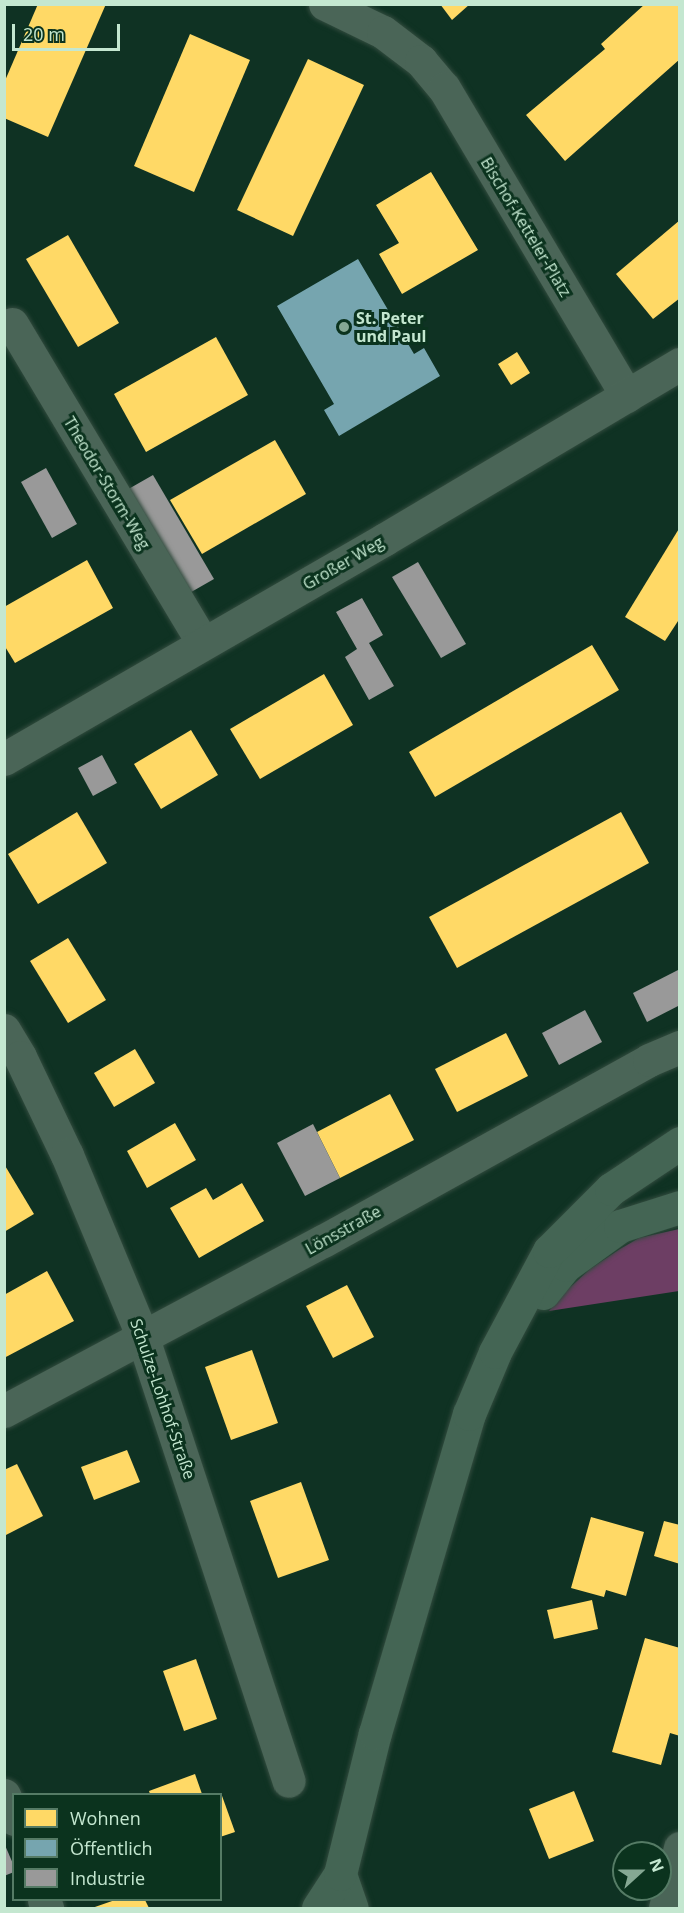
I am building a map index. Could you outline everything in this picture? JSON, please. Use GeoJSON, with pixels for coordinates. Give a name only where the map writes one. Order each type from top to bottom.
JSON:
{"type":"FeatureCollection","features":[{"type":"Feature","properties":{"kind":"highway"},"geometry":{"type":"LineString","coordinates":[[318,1908],[340,1874],[375,1733],[462,1437],[495,1352],[549,1251],[611,1189],[680,1143]]}},
{"type":"Feature","properties":{"kind":"highway"},"geometry":{"type":"LineString","coordinates":[[495,1352],[566,1265],[581,1252],[620,1226],[680,1207]]}},
{"type":"Feature","properties":{"kind":"highway"},"geometry":{"type":"LineString","coordinates":[[340,1874],[352,1908]]}},
{"type":"Feature","properties":{"kind":"street","name":"Bischof-Ketteler-Platz"},"geometry":{"type":"LineString","coordinates":[[325,4],[383,32],[421,61],[444,88],[627,396]]}},
{"type":"Feature","properties":{"kind":"street","name":"Theodor-Storm-Weg"},"geometry":{"type":"LineString","coordinates":[[12,324],[202,642]]}},
{"type":"Feature","properties":{"kind":"street","name":"Großer Weg"},"geometry":{"type":"LineString","coordinates":[[4,759],[680,364]]}},
{"type":"Feature","properties":{"kind":"street","name":"Schulze-Lohhof-Straße"},"geometry":{"type":"LineString","coordinates":[[4,1030],[21,1057],[67,1155],[143,1338],[289,1781]]}},
{"type":"Feature","properties":{"kind":"street","name":"Lönsstraße"},"geometry":{"type":"LineString","coordinates":[[4,1410],[143,1338],[650,1059],[680,1047]]}},
{"type":"Feature","properties":{"kind":"street"},"geometry":{"type":"LineString","coordinates":[[4,1795],[12,1814]]}},
{"type":"Feature","properties":{"kind":"street"},"geometry":{"type":"LineString","coordinates":[[665,1908],[680,1848]]}},
{"type":"Feature","properties":{"kind":"shaded area"},"geometry":{"type":"Polygon","coordinates":[[[679,1229],[679,1291],[549,1311],[565,1292],[590,1269],[620,1249],[639,1238],[679,1229]]]}},
{"type":"Feature","properties":{"kind":"building: Wohnen"},"geometry":{"type":"Polygon","coordinates":[[[38,4],[106,4],[48,137],[4,118],[4,83],[38,4]]]}},
{"type":"Feature","properties":{"kind":"building: Wohnen"},"geometry":{"type":"Polygon","coordinates":[[[440,4],[470,4],[452,20],[440,4]]]}},
{"type":"Feature","properties":{"kind":"building: Wohnen"},"geometry":{"type":"Polygon","coordinates":[[[645,4],[680,4],[680,59],[565,161],[526,115],[605,49],[601,44],[645,4]]]}},
{"type":"Feature","properties":{"kind":"building: Wohnen"},"geometry":{"type":"Polygon","coordinates":[[[190,34],[250,60],[194,192],[134,166],[190,34]]]}},
{"type":"Feature","properties":{"kind":"building: Wohnen"},"geometry":{"type":"Polygon","coordinates":[[[308,59],[364,85],[293,236],[237,210],[308,59]]]}},
{"type":"Feature","properties":{"kind":"building: Wohnen"},"geometry":{"type":"Polygon","coordinates":[[[431,172],[478,250],[402,294],[379,254],[399,243],[376,205],[431,172]]]}},
{"type":"Feature","properties":{"kind":"building: Wohnen"},"geometry":{"type":"Polygon","coordinates":[[[680,220],[680,298],[653,319],[616,274],[680,220]]]}},
{"type":"Feature","properties":{"kind":"building: Wohnen"},"geometry":{"type":"Polygon","coordinates":[[[68,235],[119,323],[78,347],[26,259],[68,235]]]}},
{"type":"Feature","properties":{"kind":"building: Wohnen"},"geometry":{"type":"Polygon","coordinates":[[[216,337],[248,395],[146,452],[114,394],[216,337]]]}},
{"type":"Feature","properties":{"kind":"building: Wohnen"},"geometry":{"type":"Polygon","coordinates":[[[517,352],[530,373],[511,385],[498,364],[517,352]]]}},
{"type":"Feature","properties":{"kind":"building: Wohnen"},"geometry":{"type":"Polygon","coordinates":[[[275,440],[306,494],[202,554],[170,500],[275,440]]]}},
{"type":"Feature","properties":{"kind":"building: Wohnen"},"geometry":{"type":"Polygon","coordinates":[[[680,527],[680,618],[665,641],[625,617],[680,527]]]}},
{"type":"Feature","properties":{"kind":"building: Wohnen"},"geometry":{"type":"Polygon","coordinates":[[[87,560],[113,608],[15,663],[4,645],[4,607],[87,560]]]}},
{"type":"Feature","properties":{"kind":"building: Wohnen"},"geometry":{"type":"Polygon","coordinates":[[[592,645],[619,690],[435,797],[409,752],[592,645]]]}},
{"type":"Feature","properties":{"kind":"building: Wohnen"},"geometry":{"type":"Polygon","coordinates":[[[324,674],[353,725],[260,779],[230,729],[324,674]]]}},
{"type":"Feature","properties":{"kind":"building: Wohnen"},"geometry":{"type":"Polygon","coordinates":[[[191,730],[218,775],[161,809],[134,764],[191,730]]]}},
{"type":"Feature","properties":{"kind":"building: Wohnen"},"geometry":{"type":"Polygon","coordinates":[[[77,812],[107,863],[38,904],[8,854],[77,812]]]}},
{"type":"Feature","properties":{"kind":"building: Wohnen"},"geometry":{"type":"Polygon","coordinates":[[[621,812],[649,863],[457,968],[429,917],[621,812]]]}},
{"type":"Feature","properties":{"kind":"building: Wohnen"},"geometry":{"type":"Polygon","coordinates":[[[68,938],[106,1000],[68,1023],[30,961],[68,938]]]}},
{"type":"Feature","properties":{"kind":"building: Wohnen"},"geometry":{"type":"Polygon","coordinates":[[[506,1033],[528,1076],[457,1112],[435,1069],[506,1033]]]}},
{"type":"Feature","properties":{"kind":"building: Wohnen"},"geometry":{"type":"Polygon","coordinates":[[[135,1049],[155,1083],[114,1107],[94,1073],[135,1049]]]}},
{"type":"Feature","properties":{"kind":"building: Wohnen"},"geometry":{"type":"Polygon","coordinates":[[[390,1094],[414,1140],[340,1178],[317,1132],[390,1094]]]}},
{"type":"Feature","properties":{"kind":"building: Wohnen"},"geometry":{"type":"Polygon","coordinates":[[[175,1123],[196,1160],[147,1188],[127,1151],[175,1123]]]}},
{"type":"Feature","properties":{"kind":"building: Wohnen"},"geometry":{"type":"Polygon","coordinates":[[[4,1164],[34,1214],[4,1232],[4,1164]]]}},
{"type":"Feature","properties":{"kind":"building: Wohnen"},"geometry":{"type":"Polygon","coordinates":[[[242,1183],[264,1221],[199,1258],[170,1208],[206,1188],[213,1200],[242,1183]]]}},
{"type":"Feature","properties":{"kind":"building: Wohnen"},"geometry":{"type":"Polygon","coordinates":[[[47,1271],[74,1321],[4,1358],[4,1295],[47,1271]]]}},
{"type":"Feature","properties":{"kind":"building: Wohnen"},"geometry":{"type":"Polygon","coordinates":[[[347,1285],[374,1337],[333,1358],[306,1306],[347,1285]]]}},
{"type":"Feature","properties":{"kind":"building: Wohnen"},"geometry":{"type":"Polygon","coordinates":[[[252,1350],[278,1423],[231,1440],[205,1367],[252,1350]]]}},
{"type":"Feature","properties":{"kind":"building: Wohnen"},"geometry":{"type":"Polygon","coordinates":[[[127,1450],[140,1482],[94,1500],[81,1467],[127,1450]]]}},
{"type":"Feature","properties":{"kind":"building: Wohnen"},"geometry":{"type":"Polygon","coordinates":[[[17,1464],[43,1516],[4,1536],[4,1470],[17,1464]]]}},
{"type":"Feature","properties":{"kind":"building: Wohnen"},"geometry":{"type":"Polygon","coordinates":[[[301,1482],[329,1560],[278,1578],[250,1501],[301,1482]]]}},
{"type":"Feature","properties":{"kind":"building: Wohnen"},"geometry":{"type":"Polygon","coordinates":[[[591,1517],[644,1532],[626,1596],[606,1590],[604,1597],[571,1588],[591,1517]]]}},
{"type":"Feature","properties":{"kind":"building: Wohnen"},"geometry":{"type":"Polygon","coordinates":[[[664,1521],[680,1525],[680,1564],[654,1556],[664,1521]]]}},
{"type":"Feature","properties":{"kind":"building: Wohnen"},"geometry":{"type":"Polygon","coordinates":[[[592,1600],[598,1629],[554,1639],[547,1610],[592,1600]]]}},
{"type":"Feature","properties":{"kind":"building: Wohnen"},"geometry":{"type":"Polygon","coordinates":[[[645,1638],[680,1648],[680,1736],[670,1733],[661,1765],[612,1752],[645,1638]]]}},
{"type":"Feature","properties":{"kind":"building: Wohnen"},"geometry":{"type":"Polygon","coordinates":[[[196,1659],[217,1719],[184,1731],[163,1671],[196,1659]]]}},
{"type":"Feature","properties":{"kind":"building: Wohnen"},"geometry":{"type":"Polygon","coordinates":[[[195,1774],[202,1793],[150,1793],[149,1791],[195,1774]]]}},
{"type":"Feature","properties":{"kind":"building: Wohnen"},"geometry":{"type":"Polygon","coordinates":[[[574,1791],[594,1841],[549,1859],[529,1809],[574,1791]]]}},
{"type":"Feature","properties":{"kind":"building: Wohnen"},"geometry":{"type":"Polygon","coordinates":[[[222,1796],[235,1832],[222,1836],[222,1796]]]}},
{"type":"Feature","properties":{"kind":"building: Wohnen"},"geometry":{"type":"Polygon","coordinates":[[[112,1901],[146,1901],[149,1908],[92,1908],[112,1901]]]}},
{"type":"Feature","properties":{"kind":"building: Öffentlich","name":"St. Peter und Paul"},"geometry":{"type":"Polygon","coordinates":[[[358,259],[414,354],[424,348],[440,376],[339,436],[324,410],[334,404],[277,306],[358,259]]]}},
{"type":"Feature","properties":{"kind":"building: Industrie"},"geometry":{"type":"Polygon","coordinates":[[[46,468],[77,524],[52,538],[21,482],[46,468]]]}},
{"type":"Feature","properties":{"kind":"building: Industrie"},"geometry":{"type":"Polygon","coordinates":[[[153,475],[214,579],[186,595],[125,491],[153,475]]]}},
{"type":"Feature","properties":{"kind":"building: Industrie"},"geometry":{"type":"Polygon","coordinates":[[[418,562],[466,644],[441,658],[392,577],[418,562]]]}},
{"type":"Feature","properties":{"kind":"building: Industrie"},"geometry":{"type":"Polygon","coordinates":[[[362,598],[383,635],[369,643],[394,686],[369,700],[345,657],[357,649],[336,612],[362,598]]]}},
{"type":"Feature","properties":{"kind":"building: Industrie"},"geometry":{"type":"Polygon","coordinates":[[[102,755],[117,783],[93,796],[78,768],[102,755]]]}},
{"type":"Feature","properties":{"kind":"building: Industrie"},"geometry":{"type":"Polygon","coordinates":[[[680,969],[680,1005],[647,1022],[633,993],[680,969]]]}},
{"type":"Feature","properties":{"kind":"building: Industrie"},"geometry":{"type":"Polygon","coordinates":[[[585,1010],[602,1042],[559,1065],[542,1033],[585,1010]]]}},
{"type":"Feature","properties":{"kind":"building: Industrie"},"geometry":{"type":"Polygon","coordinates":[[[313,1124],[340,1178],[305,1196],[277,1143],[313,1124]]]}},
{"type":"Feature","properties":{"kind":"building: Industrie"},"geometry":{"type":"Polygon","coordinates":[[[4,1843],[12,1861],[12,1873],[4,1876],[4,1843]]]}},
{"type":"Feature","properties":{"kind":"place","name":"St. Peter und Paul"},"geometry":{"type":"Point","coordinates":[344,327]}}]}
